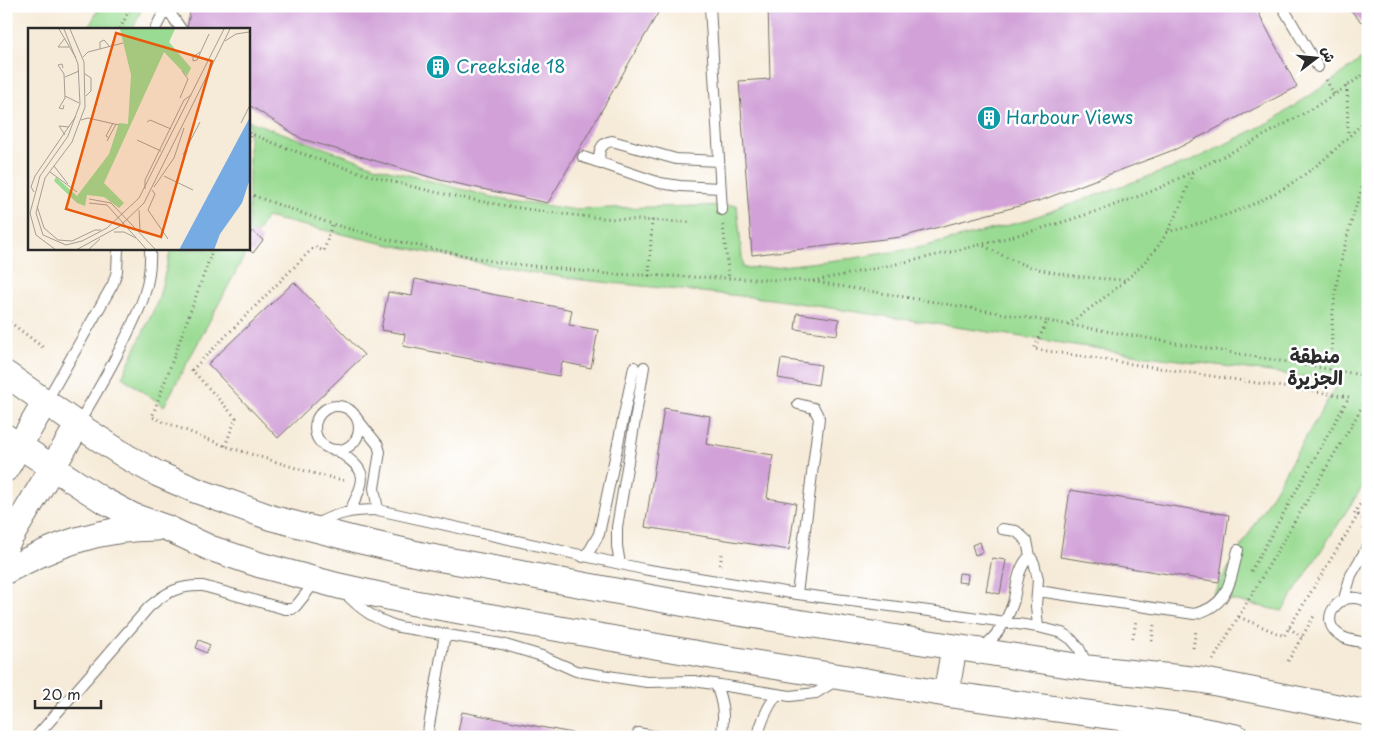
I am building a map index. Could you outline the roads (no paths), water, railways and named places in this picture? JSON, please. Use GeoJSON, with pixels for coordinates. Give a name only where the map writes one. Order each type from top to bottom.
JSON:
{"type":"FeatureCollection","features":[{"type":"Feature","properties":{"kind":"street"},"geometry":{"type":"LineString","coordinates":[[6,374],[78,425],[127,457],[158,474],[234,505],[310,528],[426,556],[684,604],[965,650],[1088,668],[1201,680],[1368,713]]}},
{"type":"Feature","properties":{"kind":"street"},"geometry":{"type":"LineString","coordinates":[[6,469],[13,442],[45,402]]}},
{"type":"Feature","properties":{"kind":"street"},"geometry":{"type":"LineString","coordinates":[[6,545],[78,425]]}},
{"type":"Feature","properties":{"kind":"street"},"geometry":{"type":"LineString","coordinates":[[13,442],[102,500],[133,516],[166,528],[210,548],[260,565],[328,583],[424,605],[705,655],[946,694],[1175,725],[1236,737]]}},
{"type":"Feature","properties":{"kind":"street"},"geometry":{"type":"LineString","coordinates":[[6,571],[53,547],[81,539],[128,529],[166,528]]}},
{"type":"Feature","properties":{"kind":"street"},"geometry":{"type":"LineString","coordinates":[[946,694],[965,650]]}},
{"type":"Feature","properties":{"kind":"lane"},"geometry":{"type":"LineString","coordinates":[[156,28],[167,6]]}},
{"type":"Feature","properties":{"kind":"lane"},"geometry":{"type":"LineString","coordinates":[[167,6],[180,28]]}},
{"type":"Feature","properties":{"kind":"lane"},"geometry":{"type":"LineString","coordinates":[[710,6],[722,210]]}},
{"type":"Feature","properties":{"kind":"lane"},"geometry":{"type":"LineString","coordinates":[[1282,6],[1318,67]]}},
{"type":"Feature","properties":{"kind":"lane"},"geometry":{"type":"LineString","coordinates":[[601,164],[599,158],[600,148],[603,144],[612,141],[676,159],[719,161]]}},
{"type":"Feature","properties":{"kind":"lane"},"geometry":{"type":"LineString","coordinates":[[583,157],[660,183],[687,187],[720,188]]}},
{"type":"Feature","properties":{"kind":"lane"},"geometry":{"type":"LineString","coordinates":[[45,402],[107,296],[116,271],[118,250]]}},
{"type":"Feature","properties":{"kind":"lane"},"geometry":{"type":"LineString","coordinates":[[78,425],[102,384],[140,309],[150,277],[150,250]]}},
{"type":"Feature","properties":{"kind":"lane"},"geometry":{"type":"LineString","coordinates":[[583,556],[590,550],[600,534],[639,367],[617,527],[617,546],[620,564]]}},
{"type":"Feature","properties":{"kind":"lane"},"geometry":{"type":"LineString","coordinates":[[797,594],[819,418],[814,408],[798,404]]}},
{"type":"Feature","properties":{"kind":"lane"},"geometry":{"type":"LineString","coordinates":[[350,511],[361,485],[359,467],[355,462],[336,450],[328,448],[321,443],[316,436],[316,418],[329,407],[346,407],[353,412],[378,445],[380,452],[374,488],[378,510]]}},
{"type":"Feature","properties":{"kind":"lane"},"geometry":{"type":"LineString","coordinates":[[336,450],[352,444],[357,437],[358,420]]}},
{"type":"Feature","properties":{"kind":"lane"},"geometry":{"type":"LineString","coordinates":[[361,473],[375,475]]}},
{"type":"Feature","properties":{"kind":"lane"},"geometry":{"type":"LineString","coordinates":[[310,528],[323,520],[350,511],[378,510],[620,564],[797,594],[1038,627],[1062,633],[1071,639],[1079,648],[1088,668]]}},
{"type":"Feature","properties":{"kind":"lane"},"geometry":{"type":"LineString","coordinates":[[1002,529],[1016,531],[1027,541],[1030,556],[1037,571],[1038,591],[1036,606],[1038,627]]}},
{"type":"Feature","properties":{"kind":"lane"},"geometry":{"type":"LineString","coordinates":[[1344,599],[1351,575],[1368,546]]}},
{"type":"Feature","properties":{"kind":"lane"},"geometry":{"type":"LineString","coordinates":[[1038,591],[1194,614],[1205,612],[1215,607],[1223,599],[1228,589],[1238,550]]}},
{"type":"Feature","properties":{"kind":"lane"},"geometry":{"type":"LineString","coordinates":[[965,650],[987,644],[1004,623],[1013,602],[1022,566],[1030,556]]}},
{"type":"Feature","properties":{"kind":"lane"},"geometry":{"type":"LineString","coordinates":[[36,737],[149,607],[164,595],[183,587],[203,586],[285,609],[292,609],[328,583],[359,607],[383,622],[399,627],[502,644],[522,649],[568,668],[595,675],[647,682],[694,681],[716,686],[797,696],[816,693],[840,677]]}},
{"type":"Feature","properties":{"kind":"lane"},"geometry":{"type":"LineString","coordinates":[[1368,602],[1357,598],[1344,599],[1334,607],[1331,613],[1331,625],[1335,631],[1347,639],[1368,643]]}},
{"type":"Feature","properties":{"kind":"lane"},"geometry":{"type":"LineString","coordinates":[[426,737],[445,634]]}},
{"type":"Feature","properties":{"kind":"lane"},"geometry":{"type":"LineString","coordinates":[[716,686],[722,700],[724,716],[721,737]]}},
{"type":"Feature","properties":{"kind":"lane"},"geometry":{"type":"LineString","coordinates":[[758,737],[760,722],[777,694]]}},
{"type":"Feature","properties":{"kind":"lane"},"geometry":{"type":"LineString","coordinates":[[638,733],[659,737]]}},
{"type":"Feature","properties":{"kind":"place","name":"Creekside 18"},"geometry":{"type":"Point","coordinates":[438,67]}},
{"type":"Feature","properties":{"kind":"place","name":"Harbour Views"},"geometry":{"type":"Point","coordinates":[989,118]}},
{"type":"Feature","properties":{"kind":"district","name":"منطقة الجزيرة"},"geometry":{"type":"Point","coordinates":[1315,367]}}]}
